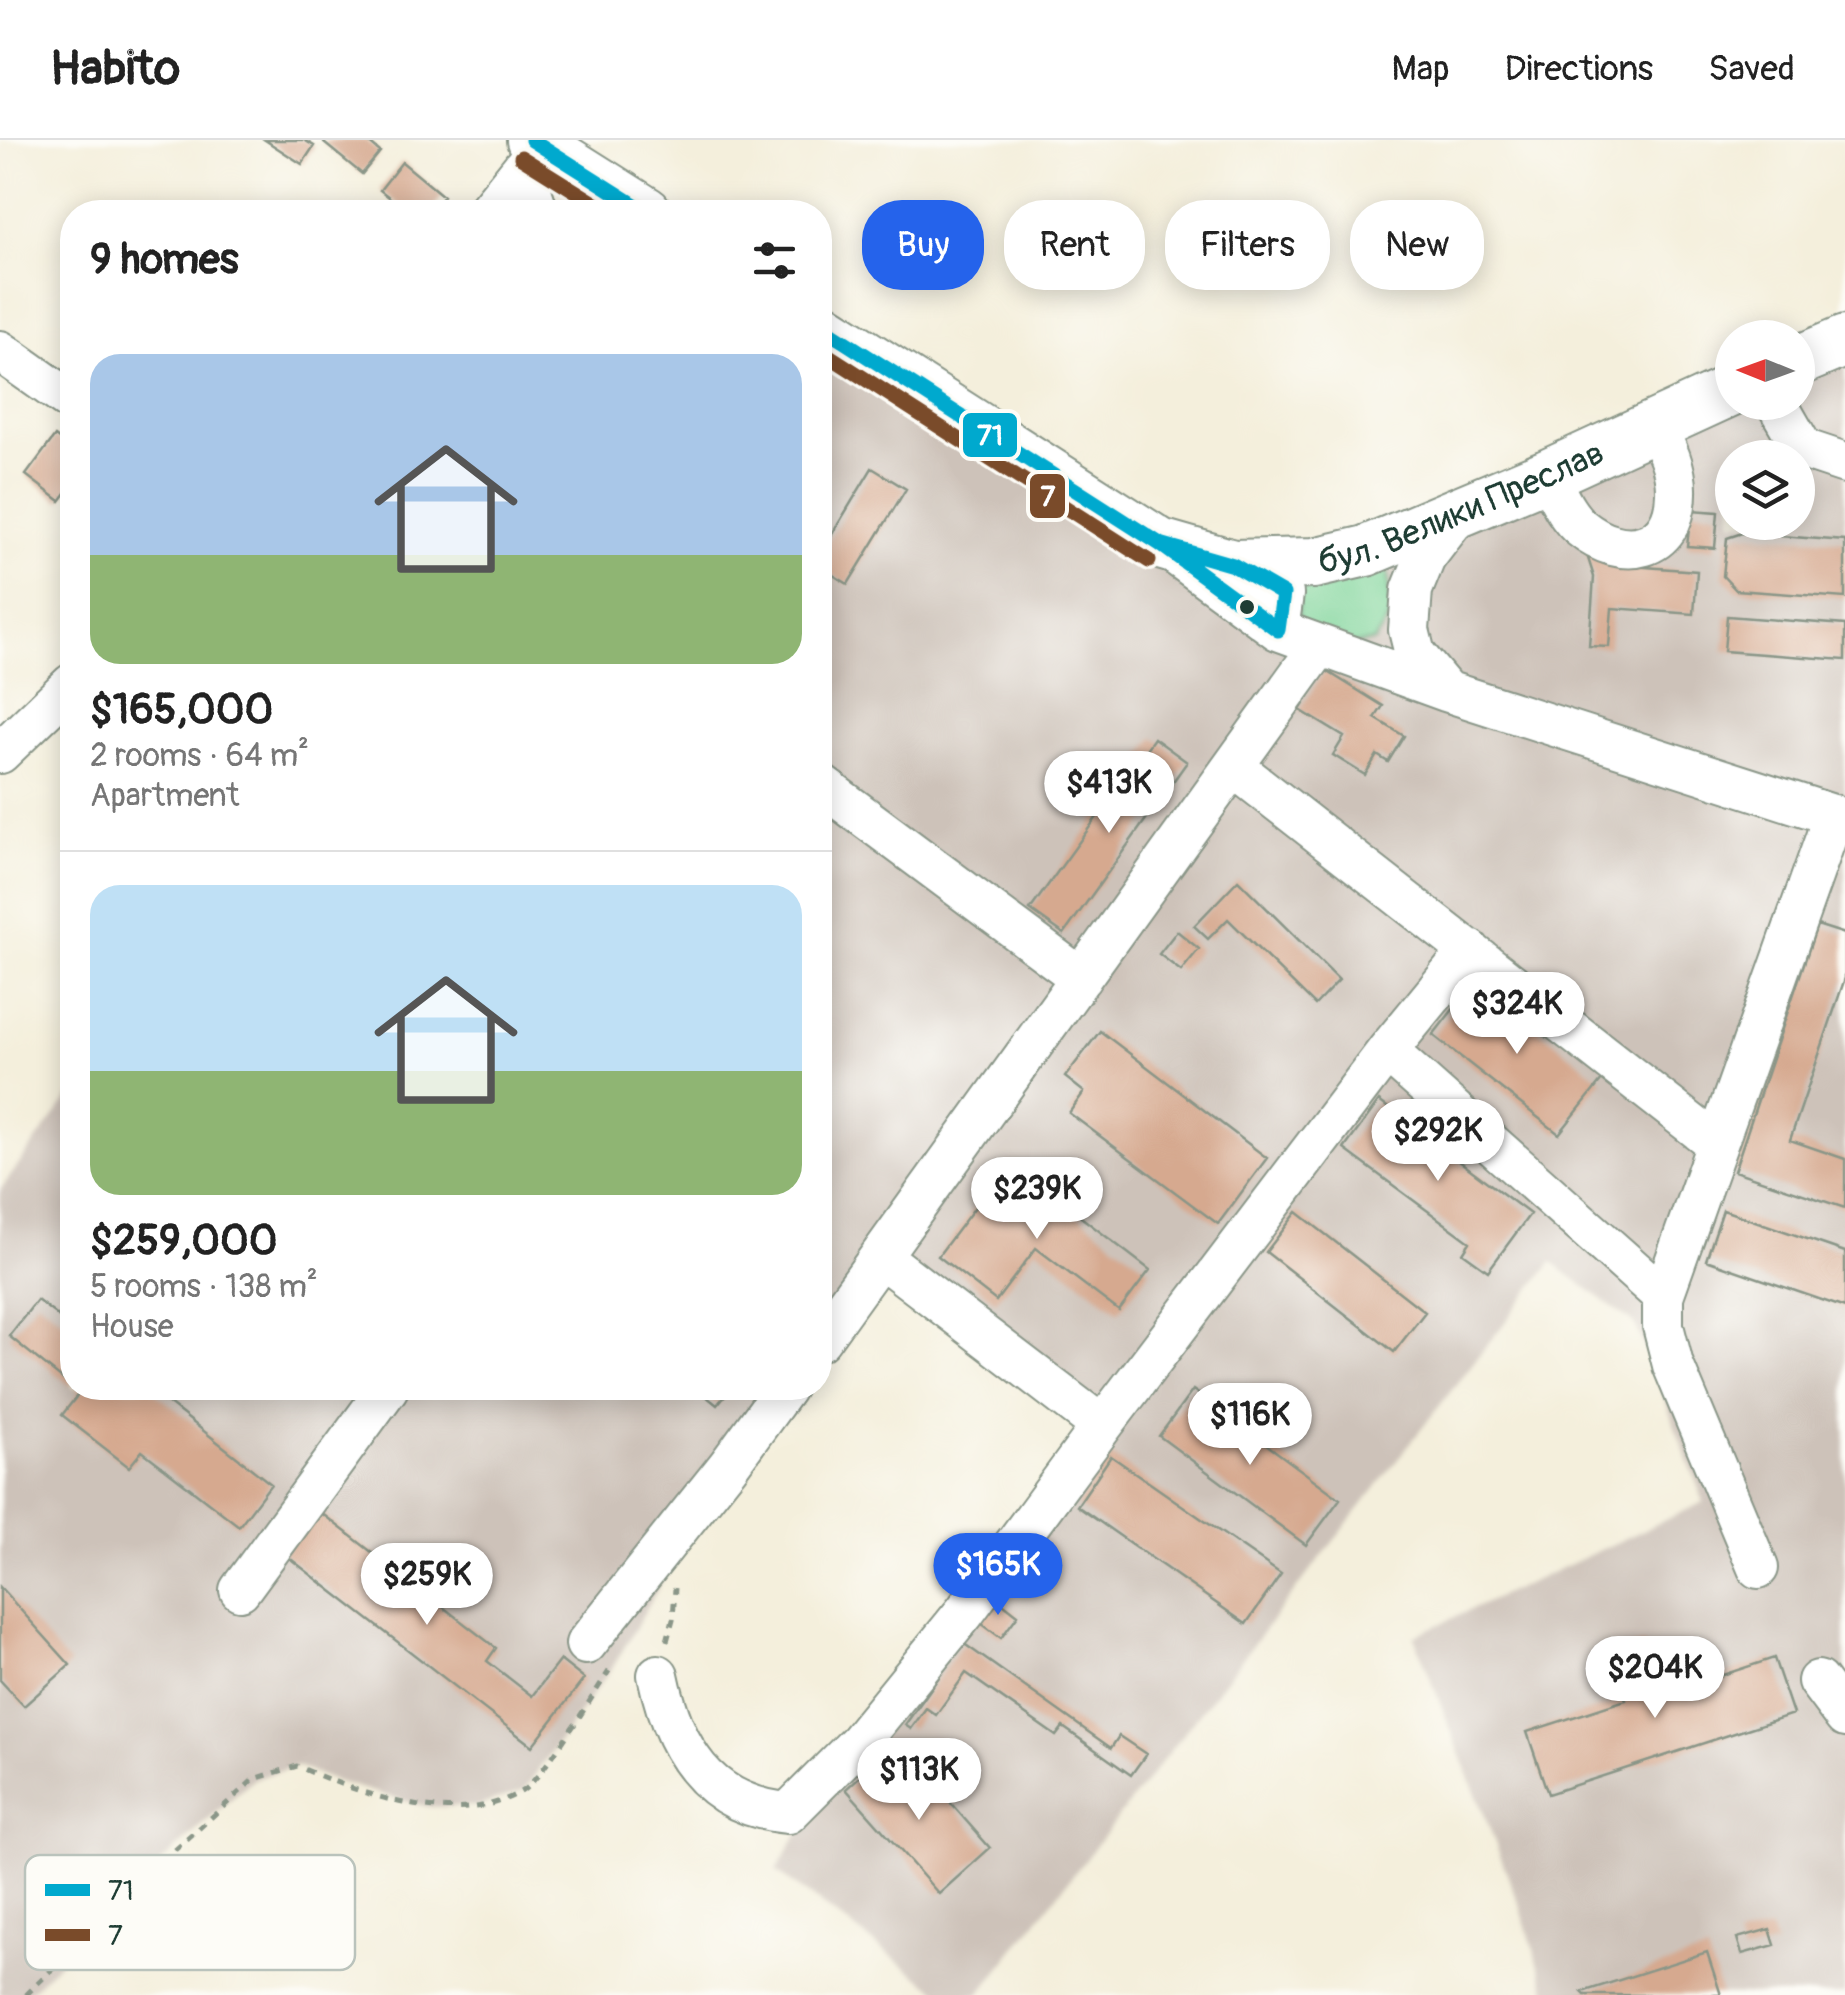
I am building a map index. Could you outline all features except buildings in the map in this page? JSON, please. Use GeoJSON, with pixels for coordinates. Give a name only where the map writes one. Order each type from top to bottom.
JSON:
{"type":"FeatureCollection","features":[{"type":"Feature","properties":{"kind":"main road"},"geometry":{"type":"LineString","coordinates":[[532,151],[624,200]]}},
{"type":"Feature","properties":{"kind":"main road","name":"бул. Велики Преслав"},"geometry":{"type":"LineString","coordinates":[[832,334],[1160,544],[1233,565],[1314,563],[1366,550],[1547,475],[1715,398]]}},
{"type":"Feature","properties":{"kind":"main road"},"geometry":{"type":"LineString","coordinates":[[1815,354],[1845,341]]}},
{"type":"Feature","properties":{"kind":"street"},"geometry":{"type":"LineString","coordinates":[[497,200],[532,151]]}},
{"type":"Feature","properties":{"kind":"street"},"geometry":{"type":"LineString","coordinates":[[532,151],[537,200]]}},
{"type":"Feature","properties":{"kind":"street"},"geometry":{"type":"LineString","coordinates":[[0,351],[60,394]]}},
{"type":"Feature","properties":{"kind":"street"},"geometry":{"type":"LineString","coordinates":[[1786,420],[1803,449],[1845,462]]}},
{"type":"Feature","properties":{"kind":"street"},"geometry":{"type":"LineString","coordinates":[[1547,475],[1571,518],[1593,536],[1627,547],[1660,540],[1670,524],[1676,494],[1672,464],[1656,426]]}},
{"type":"Feature","properties":{"kind":"street"},"geometry":{"type":"LineString","coordinates":[[1446,691],[1415,654],[1409,630],[1412,590],[1425,558],[1460,512]]}},
{"type":"Feature","properties":{"kind":"street"},"geometry":{"type":"LineString","coordinates":[[1160,544],[1278,630],[1319,647],[1840,817],[1663,1296],[1663,1326],[1673,1365],[1758,1568]]}},
{"type":"Feature","properties":{"kind":"street"},"geometry":{"type":"LineString","coordinates":[[1233,565],[1283,594],[1278,630]]}},
{"type":"Feature","properties":{"kind":"street"},"geometry":{"type":"LineString","coordinates":[[832,1323],[1319,647]]}},
{"type":"Feature","properties":{"kind":"street"},"geometry":{"type":"LineString","coordinates":[[0,753],[60,696]]}},
{"type":"Feature","properties":{"kind":"street"},"geometry":{"type":"LineString","coordinates":[[1235,768],[1717,1144]]}},
{"type":"Feature","properties":{"kind":"street"},"geometry":{"type":"LineString","coordinates":[[832,795],[1081,978]]}},
{"type":"Feature","properties":{"kind":"street"},"geometry":{"type":"LineString","coordinates":[[658,1676],[677,1740],[706,1780],[762,1811],[788,1813],[859,1742],[952,1627],[1388,1051],[1470,950]]}},
{"type":"Feature","properties":{"kind":"street"},"geometry":{"type":"LineString","coordinates":[[1388,1051],[1663,1296]]}},
{"type":"Feature","properties":{"kind":"street"},"geometry":{"type":"LineString","coordinates":[[880,1257],[1102,1426]]}},
{"type":"Feature","properties":{"kind":"street"},"geometry":{"type":"LineString","coordinates":[[240,1590],[379,1400]]}},
{"type":"Feature","properties":{"kind":"street"},"geometry":{"type":"LineString","coordinates":[[586,1644],[776,1400]]}},
{"type":"Feature","properties":{"kind":"street"},"geometry":{"type":"LineString","coordinates":[[1818,1681],[1845,1717]]}},
{"type":"Feature","properties":{"kind":"path"},"geometry":{"type":"LineString","coordinates":[[169,1855],[254,1779],[297,1766],[331,1780],[427,1807],[479,1806],[524,1790],[616,1662],[658,1676],[673,1619],[675,1585]]}},
{"type":"Feature","properties":{"kind":"path"},"geometry":{"type":"LineString","coordinates":[[26,1995],[51,1970]]}},
{"type":"Feature","properties":{"kind":"shaded area"},"geometry":{"type":"Polygon","coordinates":[[[832,334],[1160,544],[1314,563],[1715,409],[1715,420],[1815,420],[1815,357],[1845,344],[1845,1995],[1548,1994],[1520,1906],[1414,1636],[1704,1502],[1636,1325],[1552,1262],[979,1995],[944,1995],[776,1871],[798,1834],[788,1813],[1101,1426],[881,1257],[832,1324],[832,334]]]}},
{"type":"Feature","properties":{"kind":"shaded area"},"geometry":{"type":"Polygon","coordinates":[[[60,1109],[60,1400],[776,1400],[728,1466],[616,1662],[524,1790],[479,1806],[427,1807],[331,1780],[297,1766],[254,1779],[169,1855],[25,1855],[25,1970],[51,1970],[26,1995],[0,1995],[0,1190],[60,1109]]]}},
{"type":"Feature","properties":{"kind":"green space"},"geometry":{"type":"Polygon","coordinates":[[[1387,564],[1391,615],[1374,642],[1319,647],[1299,623],[1297,588],[1387,564]]]}},
{"type":"Feature","properties":{"kind":"transit line","name":"71"},"geometry":{"type":"LineString","coordinates":[[532,140],[627,200]]}},
{"type":"Feature","properties":{"kind":"transit line","name":"7"},"geometry":{"type":"LineString","coordinates":[[521,157],[590,200]]}},
{"type":"Feature","properties":{"kind":"transit line","name":"71"},"geometry":{"type":"LineString","coordinates":[[832,334],[1160,544]]}},
{"type":"Feature","properties":{"kind":"transit line","name":"7"},"geometry":{"type":"LineString","coordinates":[[832,358],[1149,561]]}},
{"type":"Feature","properties":{"kind":"transit line","name":"71"},"geometry":{"type":"LineString","coordinates":[[1160,544],[1233,565],[1283,594],[1278,630],[1160,544]]}}]}
